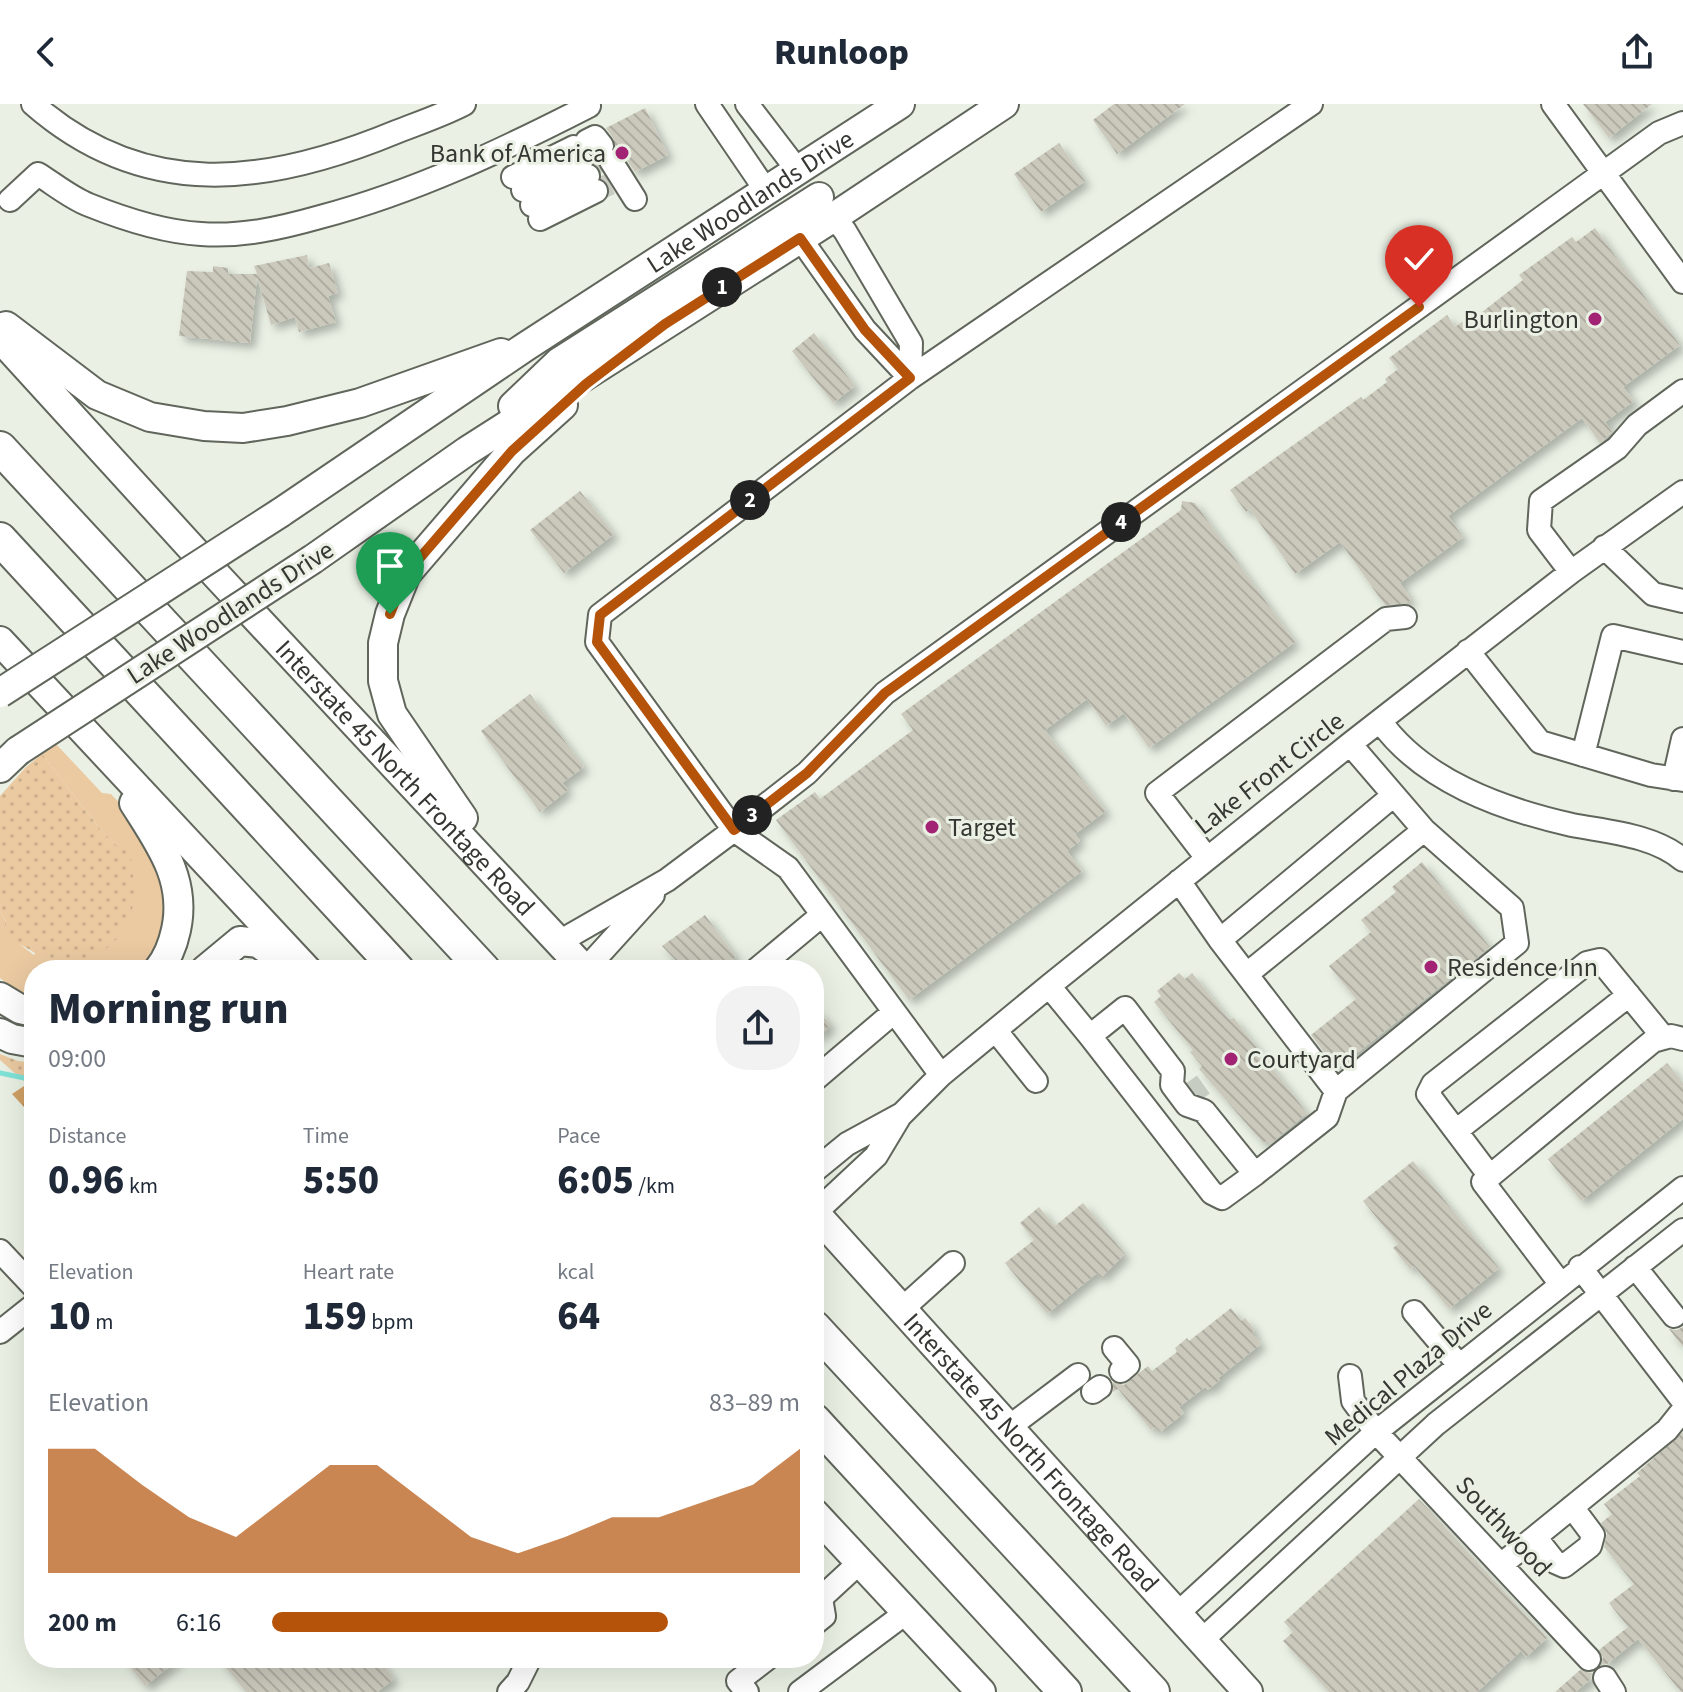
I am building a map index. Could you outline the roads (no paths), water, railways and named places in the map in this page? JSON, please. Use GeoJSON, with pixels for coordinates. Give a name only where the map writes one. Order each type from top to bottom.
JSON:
{"type":"FeatureCollection","features":[{"type":"Feature","properties":{"kind":"highway"},"geometry":{"type":"LineString","coordinates":[[0,448],[475,960]]}},
{"type":"Feature","properties":{"kind":"highway"},"geometry":{"type":"LineString","coordinates":[[0,539],[389,960]]}},
{"type":"Feature","properties":{"kind":"highway"},"geometry":{"type":"LineString","coordinates":[[824,1338],[1153,1692]]}},
{"type":"Feature","properties":{"kind":"highway"},"geometry":{"type":"LineString","coordinates":[[824,1431],[1065,1692]]}},
{"type":"Feature","properties":{"kind":"main road","name":"Lake Woodlands Drive"},"geometry":{"type":"LineString","coordinates":[[0,693],[280,513],[525,347],[900,104]]}},
{"type":"Feature","properties":{"kind":"main road","name":"Lake Woodlands Drive"},"geometry":{"type":"LineString","coordinates":[[9,760],[313,559],[467,451],[665,324],[793,228],[1004,104]]}},
{"type":"Feature","properties":{"kind":"main road"},"geometry":{"type":"LineString","coordinates":[[799,172],[826,207]]}},
{"type":"Feature","properties":{"kind":"main road"},"geometry":{"type":"LineString","coordinates":[[467,451],[559,362],[793,228],[767,192]]}},
{"type":"Feature","properties":{"kind":"main road"},"geometry":{"type":"LineString","coordinates":[[0,321],[97,395],[150,417],[243,428],[360,403],[489,355],[525,347]]}},
{"type":"Feature","properties":{"kind":"main road"},"geometry":{"type":"LineString","coordinates":[[527,906],[392,714],[383,681],[383,643],[390,614],[406,574],[479,488],[512,451],[586,384],[665,324]]}},
{"type":"Feature","properties":{"kind":"main road","name":"Interstate 45 North Frontage Road"},"geometry":{"type":"LineString","coordinates":[[0,338],[576,960]]}},
{"type":"Feature","properties":{"kind":"main road"},"geometry":{"type":"LineString","coordinates":[[0,641],[298,960]]}},
{"type":"Feature","properties":{"kind":"main road"},"geometry":{"type":"LineString","coordinates":[[94,742],[167,855],[172,868],[178,891],[179,916],[165,960]]}},
{"type":"Feature","properties":{"kind":"main road"},"geometry":{"type":"LineString","coordinates":[[217,960],[240,941],[258,943],[283,960]]}},
{"type":"Feature","properties":{"kind":"main road"},"geometry":{"type":"LineString","coordinates":[[0,997],[24,1010]]}},
{"type":"Feature","properties":{"kind":"main road"},"geometry":{"type":"LineString","coordinates":[[0,1033],[24,1041]]}},
{"type":"Feature","properties":{"kind":"main road","name":"Interstate 45 North Frontage Road"},"geometry":{"type":"LineString","coordinates":[[824,1224],[1248,1692]]}},
{"type":"Feature","properties":{"kind":"main road"},"geometry":{"type":"LineString","coordinates":[[824,1524],[981,1692]]}},
{"type":"Feature","properties":{"kind":"street"},"geometry":{"type":"LineString","coordinates":[[33,104],[60,127],[101,149],[143,166],[172,172],[225,175],[248,175],[335,155],[464,104]]}},
{"type":"Feature","properties":{"kind":"street"},"geometry":{"type":"LineString","coordinates":[[10,200],[38,174],[87,204],[156,226],[199,234],[269,231],[350,209],[416,186],[495,153],[588,104]]}},
{"type":"Feature","properties":{"kind":"street"},"geometry":{"type":"LineString","coordinates":[[707,104],[767,192]]}},
{"type":"Feature","properties":{"kind":"street"},"geometry":{"type":"LineString","coordinates":[[747,104],[799,172]]}},
{"type":"Feature","properties":{"kind":"street"},"geometry":{"type":"LineString","coordinates":[[941,1075],[788,868],[734,830],[597,642],[600,615],[910,378],[1311,104]]}},
{"type":"Feature","properties":{"kind":"street"},"geometry":{"type":"LineString","coordinates":[[1553,104],[1683,282]]}},
{"type":"Feature","properties":{"kind":"street"},"geometry":{"type":"LineString","coordinates":[[559,942],[667,880],[807,773],[885,693],[1659,133],[1683,123]]}},
{"type":"Feature","properties":{"kind":"street"},"geometry":{"type":"LineString","coordinates":[[597,165],[528,198],[597,165]]}},
{"type":"Feature","properties":{"kind":"street"},"geometry":{"type":"LineString","coordinates":[[597,165],[635,199]]}},
{"type":"Feature","properties":{"kind":"street"},"geometry":{"type":"LineString","coordinates":[[826,207],[845,231],[911,343],[910,378]]}},
{"type":"Feature","properties":{"kind":"street"},"geometry":{"type":"LineString","coordinates":[[793,228],[865,330],[910,378]]}},
{"type":"Feature","properties":{"kind":"street"},"geometry":{"type":"LineString","coordinates":[[1571,572],[1539,530],[1541,501],[1617,448],[1637,425],[1683,391]]}},
{"type":"Feature","properties":{"kind":"street","name":"Lake Front Circle"},"geometry":{"type":"LineString","coordinates":[[824,1204],[876,1156],[902,1114],[941,1075],[1468,651],[1604,547],[1683,492]]}},
{"type":"Feature","properties":{"kind":"street"},"geometry":{"type":"LineString","coordinates":[[1604,547],[1637,582],[1653,594],[1683,601]]}},
{"type":"Feature","properties":{"kind":"street"},"geometry":{"type":"LineString","coordinates":[[1207,858],[1157,793],[1386,619],[1405,617]]}},
{"type":"Feature","properties":{"kind":"street"},"geometry":{"type":"LineString","coordinates":[[1583,755],[1613,636],[1683,652]]}},
{"type":"Feature","properties":{"kind":"street"},"geometry":{"type":"LineString","coordinates":[[1468,651],[1540,742],[1651,775],[1679,780],[1683,739]]}},
{"type":"Feature","properties":{"kind":"street"},"geometry":{"type":"LineString","coordinates":[[1380,721],[1395,742],[1409,754],[1470,792],[1512,810],[1641,840],[1662,847],[1683,860]]}},
{"type":"Feature","properties":{"kind":"street"},"geometry":{"type":"LineString","coordinates":[[1049,986],[1212,1193],[1222,1198],[1327,1117],[1336,1091],[1517,943],[1512,908],[1424,830],[1350,744]]}},
{"type":"Feature","properties":{"kind":"street"},"geometry":{"type":"LineString","coordinates":[[1220,940],[1394,795]]}},
{"type":"Feature","properties":{"kind":"street"},"geometry":{"type":"LineString","coordinates":[[1247,974],[1424,830]]}},
{"type":"Feature","properties":{"kind":"street"},"geometry":{"type":"LineString","coordinates":[[594,960],[667,880]]}},
{"type":"Feature","properties":{"kind":"street"},"geometry":{"type":"LineString","coordinates":[[1179,881],[1220,940],[1336,1091]]}},
{"type":"Feature","properties":{"kind":"street"},"geometry":{"type":"LineString","coordinates":[[768,960],[822,915]]}},
{"type":"Feature","properties":{"kind":"street"},"geometry":{"type":"LineString","coordinates":[[1489,1175],[1428,1094],[1433,1084],[1587,963],[1600,960],[1629,995],[1673,1039]]}},
{"type":"Feature","properties":{"kind":"street"},"geometry":{"type":"LineString","coordinates":[[1456,1131],[1629,995]]}},
{"type":"Feature","properties":{"kind":"street"},"geometry":{"type":"LineString","coordinates":[[1090,1036],[1125,1008],[1255,1174]]}},
{"type":"Feature","properties":{"kind":"street"},"geometry":{"type":"LineString","coordinates":[[824,1072],[894,1012]]}},
{"type":"Feature","properties":{"kind":"street"},"geometry":{"type":"LineString","coordinates":[[996,1031],[1036,1081]]}},
{"type":"Feature","properties":{"kind":"street"},"geometry":{"type":"LineString","coordinates":[[1560,1283],[1483,1182],[1653,1041],[1673,1039]]}},
{"type":"Feature","properties":{"kind":"street","name":"Lake Front Circle"},"geometry":{"type":"LineString","coordinates":[[824,1163],[847,1144],[902,1114]]}},
{"type":"Feature","properties":{"kind":"street","name":"Medical Plaza Drive"},"geometry":{"type":"LineString","coordinates":[[1178,1613],[1376,1432],[1683,1188]]}},
{"type":"Feature","properties":{"kind":"street"},"geometry":{"type":"LineString","coordinates":[[1202,1640],[1398,1456],[1683,1230]]}},
{"type":"Feature","properties":{"kind":"street"},"geometry":{"type":"LineString","coordinates":[[0,1251],[24,1276]]}},
{"type":"Feature","properties":{"kind":"street"},"geometry":{"type":"LineString","coordinates":[[901,1310],[953,1263]]}},
{"type":"Feature","properties":{"kind":"street"},"geometry":{"type":"LineString","coordinates":[[1580,1267],[1683,1401]]}},
{"type":"Feature","properties":{"kind":"street"},"geometry":{"type":"LineString","coordinates":[[1635,1267],[1674,1316]]}},
{"type":"Feature","properties":{"kind":"street"},"geometry":{"type":"LineString","coordinates":[[1414,1312],[1459,1365]]}},
{"type":"Feature","properties":{"kind":"street"},"geometry":{"type":"LineString","coordinates":[[0,1332],[24,1313]]}},
{"type":"Feature","properties":{"kind":"street"},"geometry":{"type":"LineString","coordinates":[[1114,1348],[1128,1365],[1121,1371]]}},
{"type":"Feature","properties":{"kind":"street"},"geometry":{"type":"LineString","coordinates":[[1009,1427],[1078,1375]]}},
{"type":"Feature","properties":{"kind":"street","name":"Southwood"},"geometry":{"type":"LineString","coordinates":[[1350,1376],[1353,1401],[1376,1432],[1589,1659]]}},
{"type":"Feature","properties":{"kind":"street"},"geometry":{"type":"LineString","coordinates":[[1502,1564],[1675,1424],[1683,1410]]}},
{"type":"Feature","properties":{"kind":"street"},"geometry":{"type":"LineString","coordinates":[[1536,1538],[1555,1562],[1564,1566],[1590,1546],[1593,1535],[1572,1507]]}},
{"type":"Feature","properties":{"kind":"street"},"geometry":{"type":"LineString","coordinates":[[824,1589],[860,1562]]}},
{"type":"Feature","properties":{"kind":"street"},"geometry":{"type":"LineString","coordinates":[[800,1692],[907,1612]]}},
{"type":"Feature","properties":{"kind":"street"},"geometry":{"type":"LineString","coordinates":[[509,1692],[525,1668]]}},
{"type":"Feature","properties":{"kind":"street"},"geometry":{"type":"LineString","coordinates":[[747,1692],[738,1681],[755,1668]]}},
{"type":"Feature","properties":{"kind":"waterway"},"geometry":{"type":"LineString","coordinates":[[0,1073],[24,1078]]}},
{"type":"Feature","properties":{"kind":"tunnel"},"geometry":{"type":"LineString","coordinates":[[584,169],[608,156]]}},
{"type":"Feature","properties":{"kind":"tunnel"},"geometry":{"type":"LineString","coordinates":[[596,191],[610,184]]}},
{"type":"Feature","properties":{"kind":"tunnel"},"geometry":{"type":"LineString","coordinates":[[1188,1082],[1201,1100]]}},
{"type":"Feature","properties":{"kind":"place","name":"Bank of America"},"geometry":{"type":"Point","coordinates":[622,153]}},
{"type":"Feature","properties":{"kind":"place","name":"Burlington"},"geometry":{"type":"Point","coordinates":[1595,319]}},
{"type":"Feature","properties":{"kind":"place","name":"Target"},"geometry":{"type":"Point","coordinates":[932,827]}},
{"type":"Feature","properties":{"kind":"place","name":"Residence Inn"},"geometry":{"type":"Point","coordinates":[1431,967]}},
{"type":"Feature","properties":{"kind":"place","name":"Courtyard"},"geometry":{"type":"Point","coordinates":[1231,1059]}}]}
